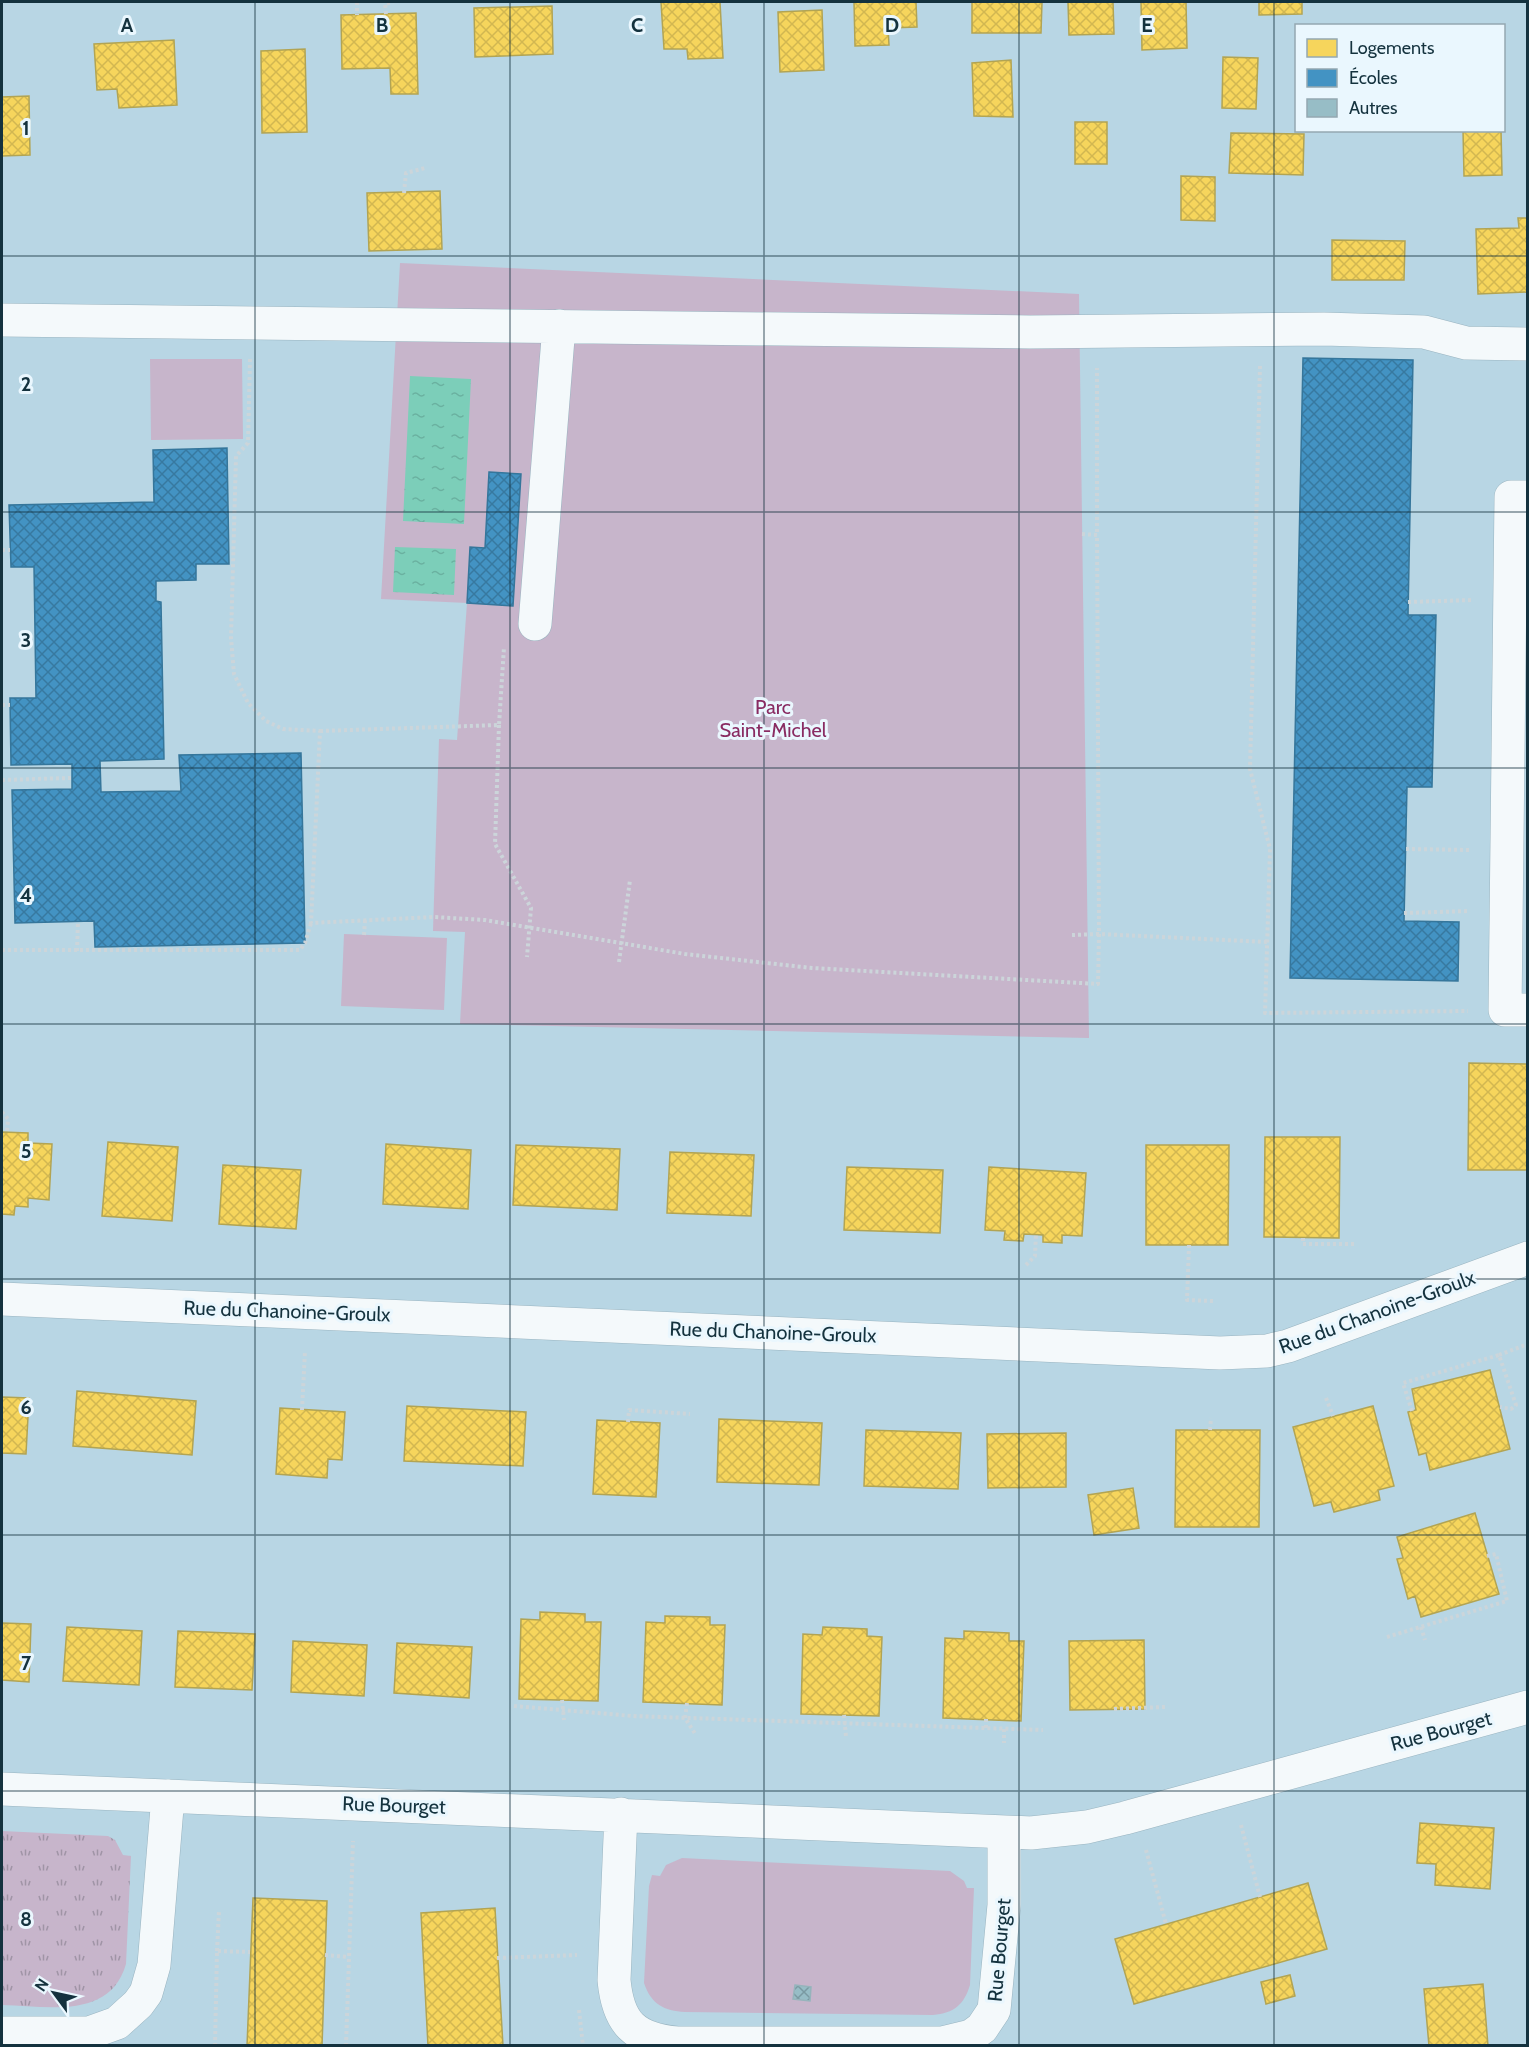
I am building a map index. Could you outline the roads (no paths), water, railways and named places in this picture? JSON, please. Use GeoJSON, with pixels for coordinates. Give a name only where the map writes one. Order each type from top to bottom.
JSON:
{"type":"FeatureCollection","features":[{"type":"Feature","properties":{"kind":"street"},"geometry":{"type":"LineString","coordinates":[[2,320],[1019,332],[1324,329],[1424,332],[1466,343],[1527,344]]}},
{"type":"Feature","properties":{"kind":"street"},"geometry":{"type":"LineString","coordinates":[[536,624],[559,326]]}},
{"type":"Feature","properties":{"kind":"street"},"geometry":{"type":"LineString","coordinates":[[1527,497],[1511,497],[1504,1010],[1527,1010]]}},
{"type":"Feature","properties":{"kind":"street","name":"Rue du Chanoine-Groulx"},"geometry":{"type":"LineString","coordinates":[[2,1299],[1220,1353],[1267,1351],[1288,1346],[1527,1258]]}},
{"type":"Feature","properties":{"kind":"street","name":"Rue Bourget"},"geometry":{"type":"LineString","coordinates":[[2,1789],[1004,1832],[1058,1832],[1087,1827],[1527,1707]]}},
{"type":"Feature","properties":{"kind":"street"},"geometry":{"type":"LineString","coordinates":[[2,2033],[88,2033],[117,2023],[138,2004],[148,1987],[154,1965],[168,1796]]}},
{"type":"Feature","properties":{"kind":"street","name":"Rue Bourget"},"geometry":{"type":"LineString","coordinates":[[621,1814],[614,1973],[616,2000],[625,2021],[635,2030],[648,2037],[677,2043],[942,2043],[971,2036],[989,2020],[994,2010],[1003,1926],[1004,1832]]}},
{"type":"Feature","properties":{"kind":"water"},"geometry":{"type":"Polygon","coordinates":[[[410,376],[471,379],[464,524],[403,521],[410,376]]]}},
{"type":"Feature","properties":{"kind":"water"},"geometry":{"type":"Polygon","coordinates":[[[395,547],[456,549],[454,595],[393,592],[395,547]]]}},
{"type":"Feature","properties":{"kind":"park label","name":"Parc Saint-Michel"},"geometry":{"type":"Point","coordinates":[773,718]}}]}
